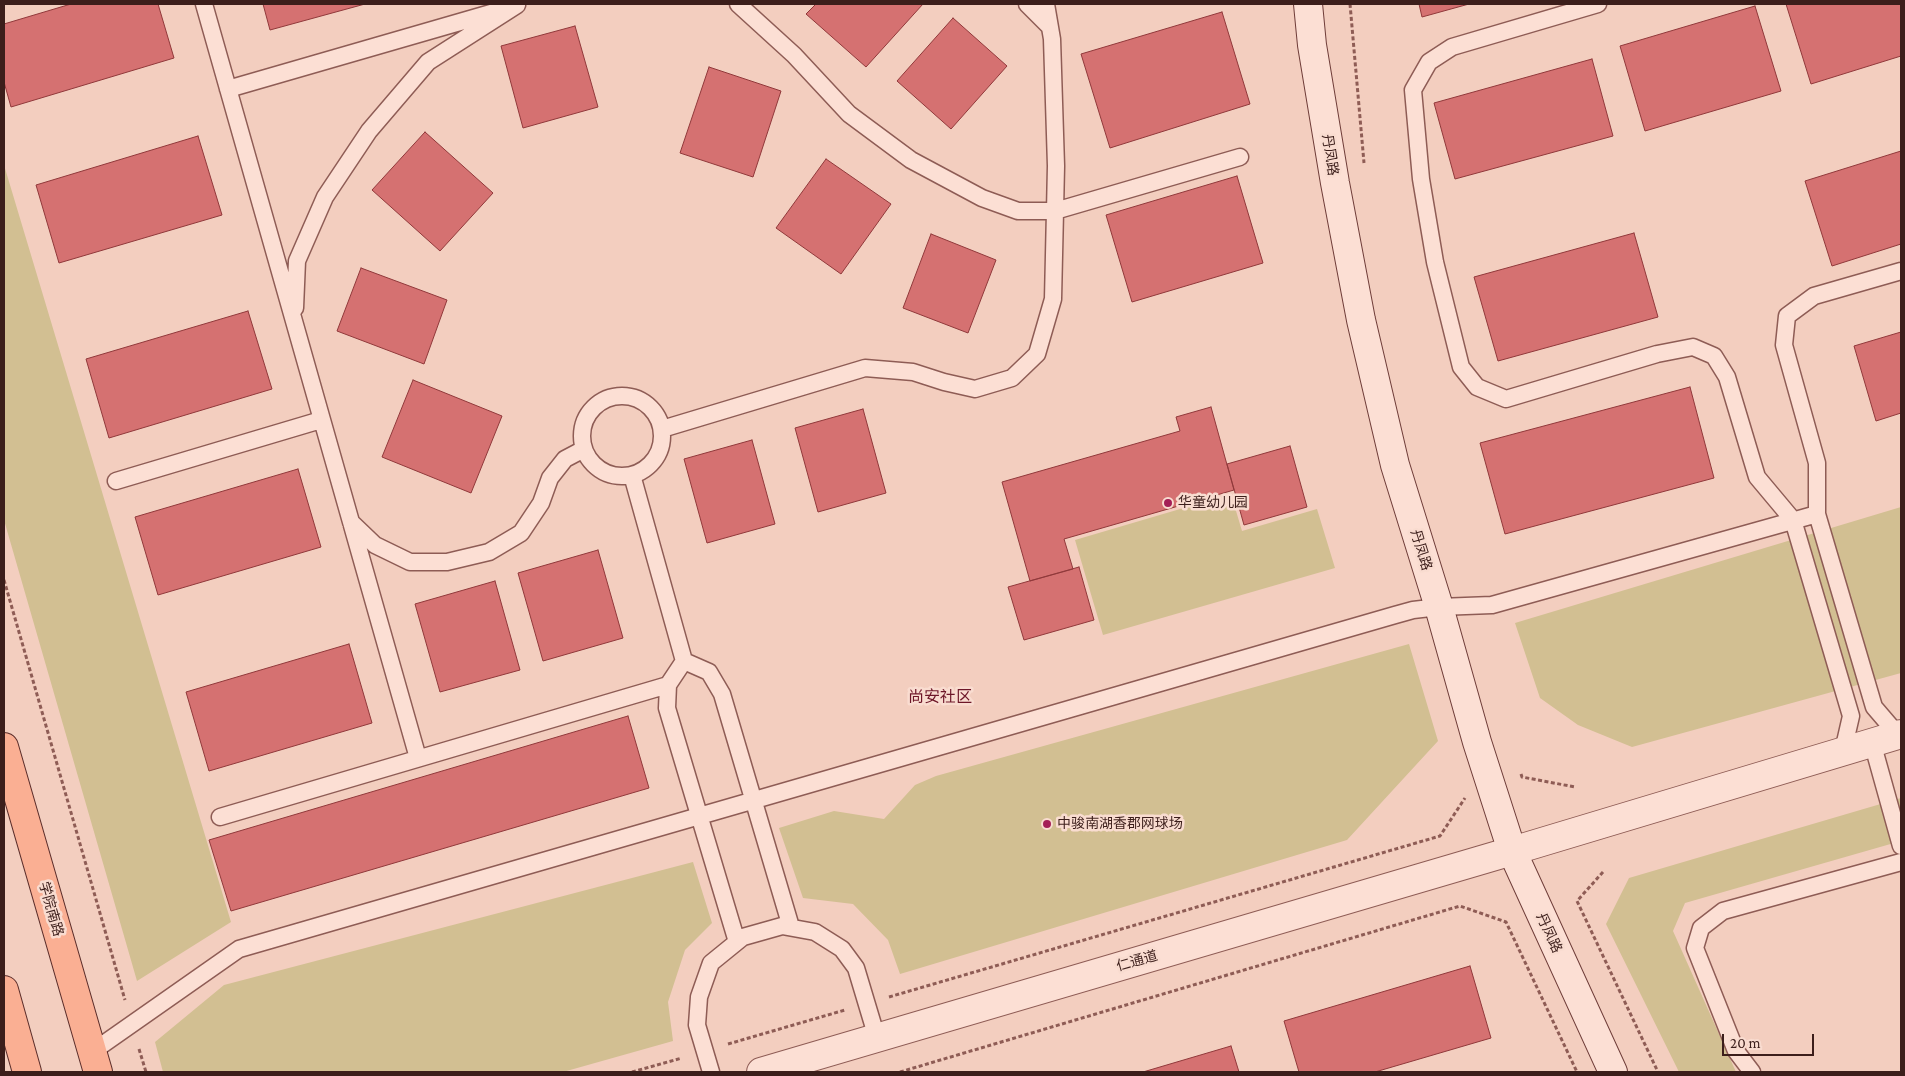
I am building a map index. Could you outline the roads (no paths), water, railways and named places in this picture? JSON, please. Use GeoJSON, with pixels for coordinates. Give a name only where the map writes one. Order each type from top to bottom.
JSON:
{"type":"FeatureCollection","features":[{"type":"Feature","properties":{"kind":"main road","name":"学院南路"},"geometry":{"type":"LineString","coordinates":[[4,746],[95,1062]]}},
{"type":"Feature","properties":{"kind":"main road"},"geometry":{"type":"LineString","coordinates":[[4,990],[27,1072]]}},
{"type":"Feature","properties":{"kind":"street","name":"丹凤路"},"geometry":{"type":"LineString","coordinates":[[1308,4],[1312,45],[1361,320],[1395,465],[1512,851],[1613,1072]]}},
{"type":"Feature","properties":{"kind":"street","name":"仁通道"},"geometry":{"type":"LineString","coordinates":[[761,1072],[1512,851],[1890,737]]}},
{"type":"Feature","properties":{"kind":"lane"},"geometry":{"type":"LineString","coordinates":[[204,4],[418,758]]}},
{"type":"Feature","properties":{"kind":"lane"},"geometry":{"type":"LineString","coordinates":[[228,89],[519,4]]}},
{"type":"Feature","properties":{"kind":"lane"},"geometry":{"type":"LineString","coordinates":[[295,323],[297,261],[325,197],[369,131],[428,62],[519,4]]}},
{"type":"Feature","properties":{"kind":"lane"},"geometry":{"type":"LineString","coordinates":[[738,4],[794,55],[849,114],[911,160],[982,198],[1018,212],[1055,210],[1240,157]]}},
{"type":"Feature","properties":{"kind":"lane"},"geometry":{"type":"LineString","coordinates":[[1027,4],[1050,27]]}},
{"type":"Feature","properties":{"kind":"lane"},"geometry":{"type":"LineString","coordinates":[[662,429],[865,368],[913,372],[975,389],[1012,378],[1037,354],[1053,299],[1056,166],[1052,40],[1046,4]]}},
{"type":"Feature","properties":{"kind":"lane"},"geometry":{"type":"LineString","coordinates":[[1598,4],[1452,47],[1429,62],[1413,90],[1421,179],[1435,262],[1461,367],[1477,387],[1506,398],[1656,354],[1693,347],[1714,356],[1727,377],[1757,477],[1793,520],[1851,716],[1843,751]]}},
{"type":"Feature","properties":{"kind":"lane"},"geometry":{"type":"LineString","coordinates":[[1901,271],[1814,296],[1787,316],[1784,344],[1817,463],[1817,514],[1874,707],[1890,737],[1901,846]]}},
{"type":"Feature","properties":{"kind":"lane"},"geometry":{"type":"LineString","coordinates":[[626,396],[638,399],[649,406],[657,417],[662,429],[662,442],[658,454],[650,465],[639,473],[626,476],[613,475],[600,470],[590,461],[584,450],[582,436],[584,423],[590,411],[612,397],[626,396]]}},
{"type":"Feature","properties":{"kind":"lane"},"geometry":{"type":"LineString","coordinates":[[116,481],[321,420]]}},
{"type":"Feature","properties":{"kind":"lane"},"geometry":{"type":"LineString","coordinates":[[351,522],[375,546],[410,562],[447,562],[489,552],[521,533],[541,503],[550,478],[565,459],[584,450]]}},
{"type":"Feature","properties":{"kind":"lane"},"geometry":{"type":"LineString","coordinates":[[632,474],[684,661],[668,685],[667,708],[737,942]]}},
{"type":"Feature","properties":{"kind":"lane"},"geometry":{"type":"LineString","coordinates":[[95,1062],[132,1024],[239,949],[1413,610],[1492,605],[1817,514]]}},
{"type":"Feature","properties":{"kind":"lane"},"geometry":{"type":"LineString","coordinates":[[684,661],[709,672],[722,694],[791,927]]}},
{"type":"Feature","properties":{"kind":"lane"},"geometry":{"type":"LineString","coordinates":[[220,817],[668,685]]}},
{"type":"Feature","properties":{"kind":"lane"},"geometry":{"type":"LineString","coordinates":[[1752,1072],[1736,1051],[1695,948],[1701,928],[1723,911],[1901,862]]}},
{"type":"Feature","properties":{"kind":"lane"},"geometry":{"type":"LineString","coordinates":[[711,1072],[697,1025],[699,997],[711,963],[743,937],[782,926],[815,932],[842,949],[856,968],[877,1038]]}},
{"type":"Feature","properties":{"kind":"place","name":"华童幼儿园"},"geometry":{"type":"Point","coordinates":[1168,503]}},
{"type":"Feature","properties":{"kind":"place","name":"中骏南湖香郡网球场"},"geometry":{"type":"Point","coordinates":[1047,824]}},
{"type":"Feature","properties":{"kind":"district","name":"尚安社区"},"geometry":{"type":"Point","coordinates":[940,697]}}]}
